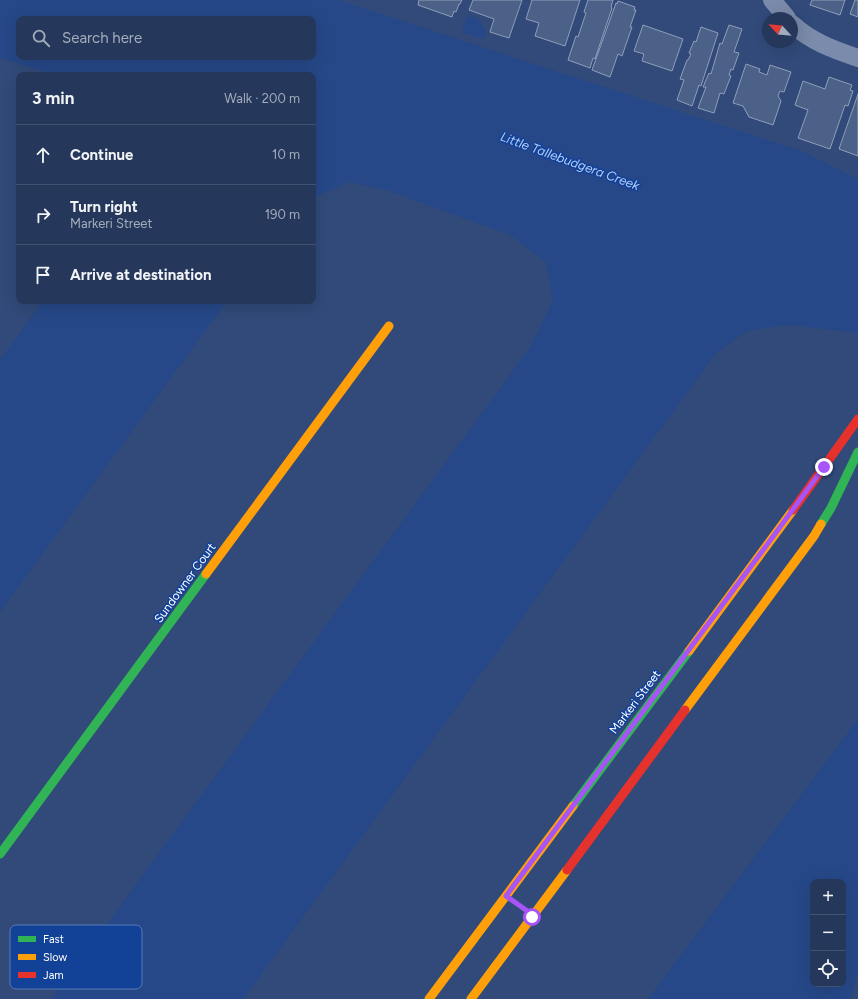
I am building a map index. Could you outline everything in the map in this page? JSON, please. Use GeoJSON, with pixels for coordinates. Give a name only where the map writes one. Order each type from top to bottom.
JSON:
{"type":"FeatureCollection","features":[{"type":"Feature","properties":{"kind":"main road","name":"Sundowner Court"},"geometry":{"type":"LineString","coordinates":[[0,854],[388,326]]}},
{"type":"Feature","properties":{"kind":"main road","name":"Markeri Street"},"geometry":{"type":"LineString","coordinates":[[429,999],[508,898],[856,423]]}},
{"type":"Feature","properties":{"kind":"main road"},"geometry":{"type":"LineString","coordinates":[[470,999],[530,913],[814,536],[831,508],[858,452]]}},
{"type":"Feature","properties":{"kind":"main road"},"geometry":{"type":"LineString","coordinates":[[824,467],[845,479]]}},
{"type":"Feature","properties":{"kind":"street"},"geometry":{"type":"LineString","coordinates":[[772,0],[782,12]]}},
{"type":"Feature","properties":{"kind":"street"},"geometry":{"type":"LineString","coordinates":[[798,30],[804,35],[819,43],[858,58]]}},
{"type":"Feature","properties":{"kind":"water","name":"Little Tallebudgera Creek"},"geometry":{"type":"Polygon","coordinates":[[[0,0],[338,0],[801,151],[858,179],[858,333],[791,325],[748,330],[716,353],[243,999],[52,999],[59,989],[142,989],[142,925],[106,925],[531,346],[553,300],[546,262],[510,235],[387,190],[350,182],[316,197],[316,72],[46,72],[0,58],[0,0]]]}},
{"type":"Feature","properties":{"kind":"water"},"geometry":{"type":"Polygon","coordinates":[[[468,16],[478,19],[486,32],[483,39],[462,32],[468,16]]]}},
{"type":"Feature","properties":{"kind":"water"},"geometry":{"type":"Polygon","coordinates":[[[41,304],[225,304],[0,612],[0,360],[41,304]]]}},
{"type":"Feature","properties":{"kind":"water"},"geometry":{"type":"Polygon","coordinates":[[[858,719],[858,973],[850,999],[648,999],[858,719]]]}},
{"type":"Feature","properties":{"kind":"building"},"geometry":{"type":"Polygon","coordinates":[[[419,0],[462,0],[456,12],[454,11],[452,17],[418,5],[419,0]]]}},
{"type":"Feature","properties":{"kind":"building"},"geometry":{"type":"Polygon","coordinates":[[[473,0],[522,0],[509,38],[490,32],[494,19],[469,10],[473,0]]]}},
{"type":"Feature","properties":{"kind":"building"},"geometry":{"type":"Polygon","coordinates":[[[532,0],[580,0],[565,46],[535,36],[539,23],[526,19],[532,0]]]}},
{"type":"Feature","properties":{"kind":"building"},"geometry":{"type":"Polygon","coordinates":[[[588,0],[613,0],[612,8],[595,59],[593,58],[590,68],[568,60],[586,13],[584,12],[588,0]]]}},
{"type":"Feature","properties":{"kind":"building"},"geometry":{"type":"Polygon","coordinates":[[[812,0],[845,0],[840,15],[810,5],[812,0]]]}},
{"type":"Feature","properties":{"kind":"building"},"geometry":{"type":"Polygon","coordinates":[[[855,0],[858,0],[858,17],[850,14],[855,0]]]}},
{"type":"Feature","properties":{"kind":"building"},"geometry":{"type":"Polygon","coordinates":[[[618,1],[635,7],[634,10],[636,10],[622,56],[618,54],[610,77],[592,70],[618,1]]]}},
{"type":"Feature","properties":{"kind":"building"},"geometry":{"type":"Polygon","coordinates":[[[643,25],[683,39],[672,71],[642,61],[644,54],[634,51],[643,25]]]}},
{"type":"Feature","properties":{"kind":"building"},"geometry":{"type":"Polygon","coordinates":[[[729,25],[742,29],[734,52],[739,53],[733,70],[731,69],[729,75],[731,76],[724,94],[720,93],[714,113],[698,108],[706,87],[703,87],[709,73],[711,74],[720,43],[722,44],[729,25]]]}},
{"type":"Feature","properties":{"kind":"building"},"geometry":{"type":"Polygon","coordinates":[[[701,27],[718,33],[701,86],[699,85],[692,106],[677,100],[684,80],[680,79],[687,60],[691,54],[689,53],[694,41],[696,42],[701,27]]]}},
{"type":"Feature","properties":{"kind":"building"},"geometry":{"type":"Polygon","coordinates":[[[746,64],[760,69],[759,72],[767,75],[770,65],[791,72],[784,92],[780,91],[778,96],[781,101],[773,125],[749,117],[743,106],[733,103],[746,64]]]}},
{"type":"Feature","properties":{"kind":"building"},"geometry":{"type":"Polygon","coordinates":[[[829,77],[852,85],[850,90],[853,91],[848,106],[845,105],[830,149],[798,138],[808,110],[795,105],[803,81],[825,89],[829,77]]]}},
{"type":"Feature","properties":{"kind":"building"},"geometry":{"type":"Polygon","coordinates":[[[858,94],[858,156],[839,149],[858,94]]]}},
{"type":"Feature","properties":{"kind":"traffic: fast"},"geometry":{"type":"LineString","coordinates":[[821,524],[831,508],[858,452]]}},
{"type":"Feature","properties":{"kind":"traffic: fast"},"geometry":{"type":"LineString","coordinates":[[0,854],[206,574]]}},
{"type":"Feature","properties":{"kind":"traffic: fast"},"geometry":{"type":"LineString","coordinates":[[573,806],[689,651]]}},
{"type":"Feature","properties":{"kind":"traffic: slow"},"geometry":{"type":"LineString","coordinates":[[206,574],[389,326]]}},
{"type":"Feature","properties":{"kind":"traffic: slow"},"geometry":{"type":"LineString","coordinates":[[689,651],[793,510]]}},
{"type":"Feature","properties":{"kind":"traffic: slow"},"geometry":{"type":"LineString","coordinates":[[685,710],[814,536],[821,524]]}},
{"type":"Feature","properties":{"kind":"traffic: slow"},"geometry":{"type":"LineString","coordinates":[[429,999],[573,806]]}},
{"type":"Feature","properties":{"kind":"traffic: slow"},"geometry":{"type":"LineString","coordinates":[[471,999],[567,870]]}},
{"type":"Feature","properties":{"kind":"traffic: jam"},"geometry":{"type":"LineString","coordinates":[[793,510],[858,419]]}},
{"type":"Feature","properties":{"kind":"traffic: jam"},"geometry":{"type":"LineString","coordinates":[[567,870],[685,710]]}},
{"type":"Feature","properties":{"kind":"route"},"geometry":{"type":"LineString","coordinates":[[532,917],[533,915],[506,896],[824,467]]}}]}
